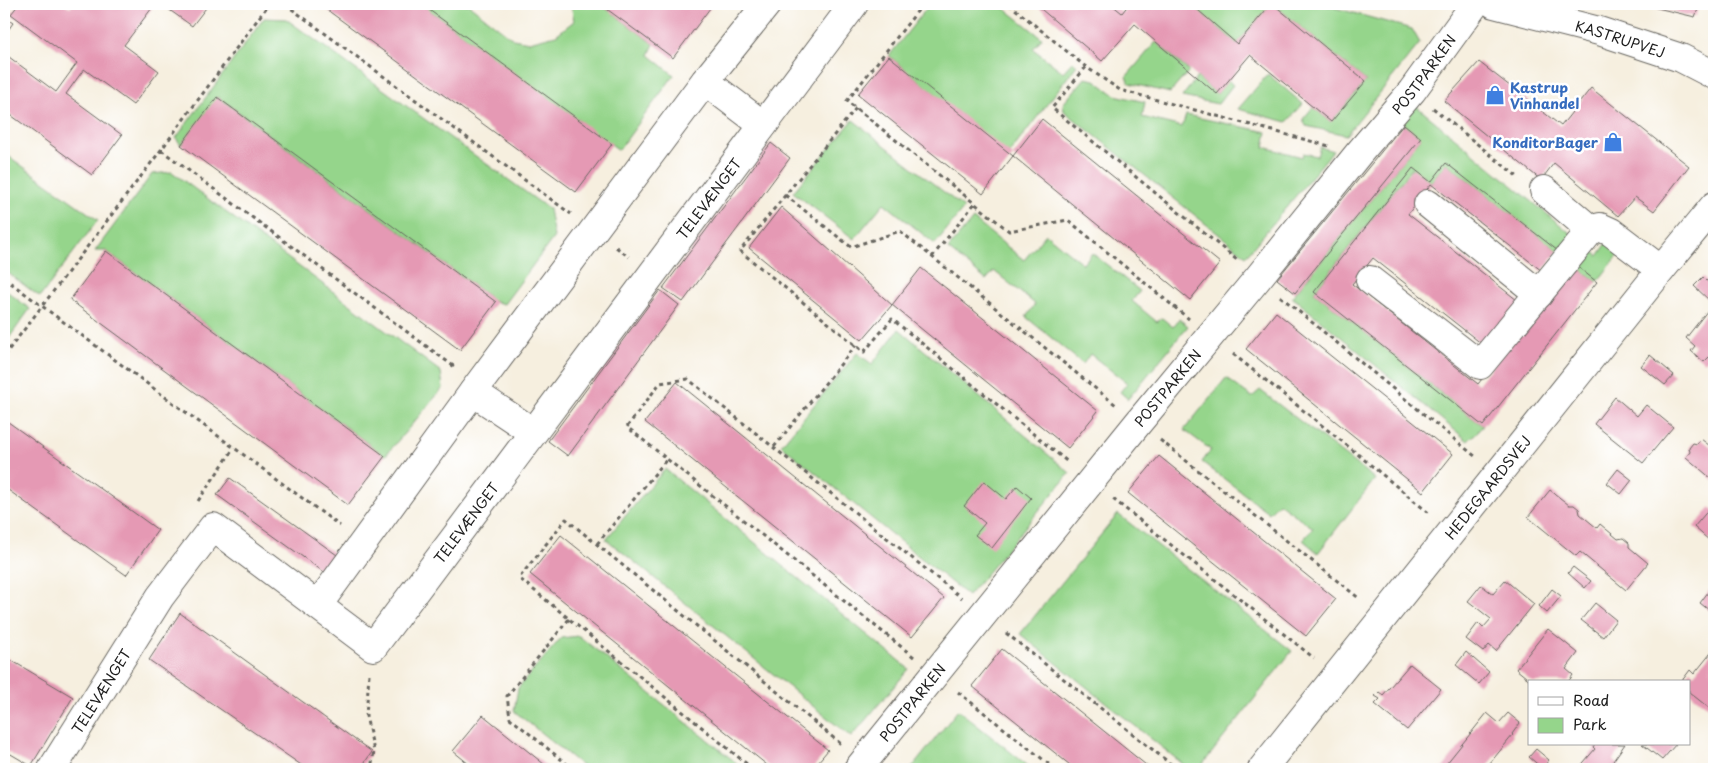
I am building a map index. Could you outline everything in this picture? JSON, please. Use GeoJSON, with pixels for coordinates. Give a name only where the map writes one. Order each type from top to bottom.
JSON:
{"type":"FeatureCollection","features":[{"type":"Feature","properties":{"kind":"street"},"geometry":{"type":"LineString","coordinates":[[318,605],[475,388],[705,81],[767,4]]}},
{"type":"Feature","properties":{"kind":"street","name":"TELEVÆNGET"},"geometry":{"type":"LineString","coordinates":[[52,769],[160,597],[213,527],[373,647],[854,4]]}},
{"type":"Feature","properties":{"kind":"street","name":"POSTPARKEN"},"geometry":{"type":"LineString","coordinates":[[861,766],[1138,423],[1412,91],[1475,4]]}},
{"type":"Feature","properties":{"kind":"street","name":"KASTRUPVEJ"},"geometry":{"type":"LineString","coordinates":[[1494,4],[1597,30],[1681,58],[1714,76]]}},
{"type":"Feature","properties":{"kind":"street"},"geometry":{"type":"LineString","coordinates":[[705,81],[763,125]]}},
{"type":"Feature","properties":{"kind":"street"},"geometry":{"type":"LineString","coordinates":[[1544,190],[1591,230]]}},
{"type":"Feature","properties":{"kind":"street"},"geometry":{"type":"LineString","coordinates":[[1428,204],[1539,294]]}},
{"type":"Feature","properties":{"kind":"street","name":"HEDEGAARDSVEJ"},"geometry":{"type":"LineString","coordinates":[[1262,769],[1714,206]]}},
{"type":"Feature","properties":{"kind":"street"},"geometry":{"type":"LineString","coordinates":[[1370,280],[1480,366],[1591,230],[1600,227],[1611,232],[1661,270]]}},
{"type":"Feature","properties":{"kind":"street"},"geometry":{"type":"LineString","coordinates":[[475,388],[533,432]]}},
{"type":"Feature","properties":{"kind":"path"},"geometry":{"type":"LineString","coordinates":[[4,356],[43,307],[269,4]]}},
{"type":"Feature","properties":{"kind":"path"},"geometry":{"type":"LineString","coordinates":[[285,4],[652,274]]}},
{"type":"Feature","properties":{"kind":"path"},"geometry":{"type":"LineString","coordinates":[[923,4],[847,101],[1009,230],[1068,220],[1451,532]]}},
{"type":"Feature","properties":{"kind":"path"},"geometry":{"type":"LineString","coordinates":[[1009,4],[1086,67],[1120,90],[1359,153]]}},
{"type":"Feature","properties":{"kind":"path"},"geometry":{"type":"LineString","coordinates":[[1412,91],[1527,185],[1544,190]]}},
{"type":"Feature","properties":{"kind":"path"},"geometry":{"type":"LineString","coordinates":[[856,108],[740,251],[864,352],[892,319]]}},
{"type":"Feature","properties":{"kind":"path"},"geometry":{"type":"LineString","coordinates":[[160,150],[475,388]]}},
{"type":"Feature","properties":{"kind":"path"},"geometry":{"type":"LineString","coordinates":[[785,195],[851,247],[900,231],[1383,618]]}},
{"type":"Feature","properties":{"kind":"path"},"geometry":{"type":"LineString","coordinates":[[932,257],[975,203]]}},
{"type":"Feature","properties":{"kind":"path"},"geometry":{"type":"LineString","coordinates":[[4,278],[363,542]]}},
{"type":"Feature","properties":{"kind":"path"},"geometry":{"type":"LineString","coordinates":[[774,447],[856,345]]}},
{"type":"Feature","properties":{"kind":"path"},"geometry":{"type":"LineString","coordinates":[[1055,769],[627,427],[660,383],[688,379],[1177,769]]}},
{"type":"Feature","properties":{"kind":"path"},"geometry":{"type":"LineString","coordinates":[[597,544],[667,459]]}},
{"type":"Feature","properties":{"kind":"path"},"geometry":{"type":"LineString","coordinates":[[753,769],[519,578],[566,519],[861,766]]}},
{"type":"Feature","properties":{"kind":"path"},"geometry":{"type":"LineString","coordinates":[[569,619],[507,696],[510,718],[574,769]]}},
{"type":"Feature","properties":{"kind":"path"},"geometry":{"type":"LineString","coordinates":[[371,646],[366,716],[374,751],[371,769]]}},
{"type":"Feature","properties":{"kind":"path"},"geometry":{"type":"LineString","coordinates":[[441,769],[443,764],[450,769]]}},
{"type":"Feature","properties":{"kind":"green space"},"geometry":{"type":"Polygon","coordinates":[[[421,4],[468,4],[513,39],[529,42],[556,35],[574,21],[571,4],[600,4],[654,44],[649,55],[674,75],[619,150],[421,4]]]}},
{"type":"Feature","properties":{"kind":"green space"},"geometry":{"type":"Polygon","coordinates":[[[930,4],[999,4],[1042,38],[1033,49],[1063,72],[1073,61],[1077,65],[1009,154],[889,56],[930,4]]]}},
{"type":"Feature","properties":{"kind":"green space"},"geometry":{"type":"Polygon","coordinates":[[[1191,4],[1271,4],[1237,44],[1191,4]]]}},
{"type":"Feature","properties":{"kind":"green space"},"geometry":{"type":"Polygon","coordinates":[[[1273,4],[1321,4],[1412,29],[1420,43],[1346,135],[1306,126],[1303,119],[1313,107],[1331,122],[1366,81],[1273,4]]]}},
{"type":"Feature","properties":{"kind":"green space"},"geometry":{"type":"Polygon","coordinates":[[[264,18],[286,19],[549,209],[554,237],[504,304],[496,302],[218,97],[181,145],[176,138],[264,18]]]}},
{"type":"Feature","properties":{"kind":"green space"},"geometry":{"type":"Polygon","coordinates":[[[1156,42],[1189,71],[1170,93],[1129,83],[1126,77],[1156,42]]]}},
{"type":"Feature","properties":{"kind":"green space"},"geometry":{"type":"Polygon","coordinates":[[[1268,74],[1303,104],[1287,122],[1238,109],[1268,74]]]}},
{"type":"Feature","properties":{"kind":"green space"},"geometry":{"type":"Polygon","coordinates":[[[1197,77],[1217,94],[1228,80],[1233,85],[1218,104],[1182,97],[1197,77]]]}},
{"type":"Feature","properties":{"kind":"green space"},"geometry":{"type":"Polygon","coordinates":[[[1085,78],[1095,80],[1115,95],[1145,102],[1142,117],[1182,127],[1186,115],[1267,132],[1264,147],[1302,157],[1303,153],[1317,156],[1320,147],[1333,151],[1246,256],[1064,111],[1063,104],[1085,78]]]}},
{"type":"Feature","properties":{"kind":"green space"},"geometry":{"type":"Polygon","coordinates":[[[1415,105],[1598,256],[1607,243],[1621,252],[1597,282],[1446,163],[1431,182],[1412,168],[1314,292],[1483,426],[1468,441],[1292,297],[1421,138],[1401,122],[1415,105]]]}},
{"type":"Feature","properties":{"kind":"green space"},"geometry":{"type":"Polygon","coordinates":[[[853,120],[964,208],[935,244],[884,203],[854,239],[793,192],[853,120]]]}},
{"type":"Feature","properties":{"kind":"green space"},"geometry":{"type":"Polygon","coordinates":[[[4,153],[98,220],[40,297],[4,270],[4,153]]]}},
{"type":"Feature","properties":{"kind":"green space"},"geometry":{"type":"Polygon","coordinates":[[[172,172],[441,372],[443,388],[385,456],[106,251],[95,251],[152,174],[172,172]]]}},
{"type":"Feature","properties":{"kind":"green space"},"geometry":{"type":"Polygon","coordinates":[[[973,219],[1024,260],[1046,234],[1083,264],[1092,253],[1140,291],[1132,301],[1157,322],[1162,318],[1173,327],[1179,319],[1188,326],[1128,399],[1120,392],[1127,383],[1090,354],[1083,364],[1026,317],[1035,304],[994,271],[986,280],[948,249],[973,219]]]}},
{"type":"Feature","properties":{"kind":"green space"},"geometry":{"type":"Polygon","coordinates":[[[4,289],[30,309],[4,345],[4,289]]]}},
{"type":"Feature","properties":{"kind":"green space"},"geometry":{"type":"Polygon","coordinates":[[[899,329],[1070,473],[968,596],[781,445],[857,353],[872,364],[899,329]]]}},
{"type":"Feature","properties":{"kind":"green space"},"geometry":{"type":"Polygon","coordinates":[[[1226,378],[1252,397],[1260,390],[1375,479],[1318,553],[1303,540],[1313,528],[1279,503],[1269,513],[1202,462],[1211,450],[1184,430],[1226,378]]]}},
{"type":"Feature","properties":{"kind":"green space"},"geometry":{"type":"Polygon","coordinates":[[[665,469],[909,669],[851,737],[606,539],[665,469]]]}},
{"type":"Feature","properties":{"kind":"green space"},"geometry":{"type":"Polygon","coordinates":[[[1118,514],[1292,651],[1199,769],[1189,769],[1020,634],[1118,514]]]}},
{"type":"Feature","properties":{"kind":"green space"},"geometry":{"type":"Polygon","coordinates":[[[579,636],[744,769],[586,769],[514,711],[518,688],[561,638],[579,636]]]}},
{"type":"Feature","properties":{"kind":"green space"},"geometry":{"type":"Polygon","coordinates":[[[958,710],[1032,769],[911,769],[958,710]]]}},
{"type":"Feature","properties":{"kind":"building"},"geometry":{"type":"Polygon","coordinates":[[[19,4],[64,4],[70,8],[73,4],[155,4],[124,45],[159,71],[133,105],[84,69],[66,94],[122,135],[92,175],[4,110],[5,54],[56,92],[77,63],[11,14],[19,4]]]}},
{"type":"Feature","properties":{"kind":"building"},"geometry":{"type":"Polygon","coordinates":[[[161,4],[209,4],[192,26],[161,4]]]}},
{"type":"Feature","properties":{"kind":"building"},"geometry":{"type":"Polygon","coordinates":[[[319,4],[421,4],[612,144],[576,192],[319,4]]]}},
{"type":"Feature","properties":{"kind":"building"},"geometry":{"type":"Polygon","coordinates":[[[600,4],[713,4],[673,58],[600,4]]]}},
{"type":"Feature","properties":{"kind":"building"},"geometry":{"type":"Polygon","coordinates":[[[1035,4],[1111,4],[1122,13],[1129,4],[1191,4],[1237,44],[1273,4],[1366,81],[1331,122],[1250,55],[1217,94],[1135,24],[1102,61],[1035,4]]]}},
{"type":"Feature","properties":{"kind":"building"},"geometry":{"type":"Polygon","coordinates":[[[1640,4],[1700,4],[1695,17],[1640,4]]]}},
{"type":"Feature","properties":{"kind":"building"},"geometry":{"type":"Polygon","coordinates":[[[4,17],[13,23],[4,36],[4,17]]]}},
{"type":"Feature","properties":{"kind":"building"},"geometry":{"type":"Polygon","coordinates":[[[889,56],[1013,156],[983,194],[858,94],[889,56]]]}},
{"type":"Feature","properties":{"kind":"building"},"geometry":{"type":"Polygon","coordinates":[[[1479,62],[1561,126],[1591,88],[1689,166],[1654,211],[1635,197],[1618,216],[1554,163],[1541,180],[1444,101],[1479,62]]]}},
{"type":"Feature","properties":{"kind":"building"},"geometry":{"type":"Polygon","coordinates":[[[217,97],[496,302],[460,350],[181,145],[217,97]]]}},
{"type":"Feature","properties":{"kind":"building"},"geometry":{"type":"Polygon","coordinates":[[[1042,119],[1220,263],[1190,300],[1013,156],[1042,119]]]}},
{"type":"Feature","properties":{"kind":"building"},"geometry":{"type":"Polygon","coordinates":[[[1404,124],[1421,138],[1295,293],[1277,279],[1404,124]]]}},
{"type":"Feature","properties":{"kind":"building"},"geometry":{"type":"Polygon","coordinates":[[[771,143],[790,158],[683,302],[663,288],[771,143]]]}},
{"type":"Feature","properties":{"kind":"building"},"geometry":{"type":"Polygon","coordinates":[[[1446,163],[1558,251],[1542,271],[1431,184],[1408,214],[1522,304],[1487,348],[1373,258],[1352,284],[1478,384],[1574,264],[1597,282],[1483,426],[1314,292],[1413,168],[1431,182],[1446,163]]]}},
{"type":"Feature","properties":{"kind":"building"},"geometry":{"type":"Polygon","coordinates":[[[781,207],[892,305],[862,340],[749,248],[781,207]]]}},
{"type":"Feature","properties":{"kind":"building"},"geometry":{"type":"Polygon","coordinates":[[[106,251],[385,456],[348,505],[70,300],[106,251]]]}},
{"type":"Feature","properties":{"kind":"building"},"geometry":{"type":"Polygon","coordinates":[[[921,268],[1098,411],[1068,448],[892,305],[921,268]]]}},
{"type":"Feature","properties":{"kind":"building"},"geometry":{"type":"Polygon","coordinates":[[[1703,277],[1714,288],[1714,296],[1710,301],[1694,286],[1703,277]]]}},
{"type":"Feature","properties":{"kind":"building"},"geometry":{"type":"Polygon","coordinates":[[[660,290],[679,305],[568,456],[548,441],[660,290]]]}},
{"type":"Feature","properties":{"kind":"building"},"geometry":{"type":"Polygon","coordinates":[[[1708,310],[1714,315],[1714,361],[1709,357],[1704,362],[1691,351],[1695,346],[1686,338],[1708,310]]]}},
{"type":"Feature","properties":{"kind":"building"},"geometry":{"type":"Polygon","coordinates":[[[1276,312],[1453,454],[1423,492],[1246,349],[1276,312]]]}},
{"type":"Feature","properties":{"kind":"building"},"geometry":{"type":"Polygon","coordinates":[[[1650,355],[1674,375],[1665,385],[1641,366],[1650,355]]]}},
{"type":"Feature","properties":{"kind":"building"},"geometry":{"type":"Polygon","coordinates":[[[677,382],[944,598],[912,637],[645,422],[677,382]]]}},
{"type":"Feature","properties":{"kind":"building"},"geometry":{"type":"Polygon","coordinates":[[[1615,397],[1637,416],[1646,405],[1673,427],[1643,463],[1594,424],[1615,397]]]}},
{"type":"Feature","properties":{"kind":"building"},"geometry":{"type":"Polygon","coordinates":[[[4,419],[158,530],[126,575],[4,487],[4,419]]]}},
{"type":"Feature","properties":{"kind":"building"},"geometry":{"type":"Polygon","coordinates":[[[1701,439],[1714,449],[1713,480],[1686,457],[1693,443],[1697,444],[1701,439]]]}},
{"type":"Feature","properties":{"kind":"building"},"geometry":{"type":"Polygon","coordinates":[[[1159,456],[1336,599],[1306,636],[1128,493],[1159,456]]]}},
{"type":"Feature","properties":{"kind":"building"},"geometry":{"type":"Polygon","coordinates":[[[1618,469],[1632,480],[1621,494],[1607,483],[1618,469]]]}},
{"type":"Feature","properties":{"kind":"building"},"geometry":{"type":"Polygon","coordinates":[[[230,478],[337,555],[325,573],[217,495],[230,478]]]}},
{"type":"Feature","properties":{"kind":"building"},"geometry":{"type":"Polygon","coordinates":[[[984,481],[1006,499],[1017,486],[1031,498],[992,548],[975,535],[985,523],[964,506],[984,481]]]}},
{"type":"Feature","properties":{"kind":"building"},"geometry":{"type":"Polygon","coordinates":[[[1550,490],[1569,505],[1574,505],[1579,509],[1580,514],[1597,528],[1600,524],[1618,539],[1623,538],[1629,543],[1629,547],[1648,563],[1626,590],[1580,552],[1576,556],[1528,517],[1550,490]]]}},
{"type":"Feature","properties":{"kind":"building"},"geometry":{"type":"Polygon","coordinates":[[[1710,508],[1714,511],[1714,536],[1710,541],[1694,527],[1710,508]]]}},
{"type":"Feature","properties":{"kind":"building"},"geometry":{"type":"Polygon","coordinates":[[[561,535],[828,750],[812,769],[772,769],[530,574],[561,535]]]}},
{"type":"Feature","properties":{"kind":"building"},"geometry":{"type":"Polygon","coordinates":[[[1573,567],[1591,581],[1585,588],[1568,573],[1573,567]]]}},
{"type":"Feature","properties":{"kind":"building"},"geometry":{"type":"Polygon","coordinates":[[[1505,580],[1534,604],[1496,651],[1489,645],[1483,652],[1466,639],[1478,623],[1483,628],[1491,619],[1468,601],[1481,585],[1493,594],[1505,580]]]}},
{"type":"Feature","properties":{"kind":"building"},"geometry":{"type":"Polygon","coordinates":[[[1714,584],[1714,614],[1700,603],[1714,584]]]}},
{"type":"Feature","properties":{"kind":"building"},"geometry":{"type":"Polygon","coordinates":[[[1552,589],[1561,596],[1547,613],[1539,606],[1552,589]]]}},
{"type":"Feature","properties":{"kind":"building"},"geometry":{"type":"Polygon","coordinates":[[[1595,603],[1616,620],[1603,637],[1581,620],[1595,603]]]}},
{"type":"Feature","properties":{"kind":"building"},"geometry":{"type":"Polygon","coordinates":[[[180,613],[372,752],[360,769],[307,769],[149,660],[180,613]]]}},
{"type":"Feature","properties":{"kind":"building"},"geometry":{"type":"Polygon","coordinates":[[[1548,629],[1578,653],[1566,669],[1573,675],[1569,680],[1530,680],[1516,669],[1548,629]]]}},
{"type":"Feature","properties":{"kind":"building"},"geometry":{"type":"Polygon","coordinates":[[[1002,649],[1151,769],[1075,769],[972,686],[1002,649]]]}},
{"type":"Feature","properties":{"kind":"building"},"geometry":{"type":"Polygon","coordinates":[[[1466,652],[1489,672],[1479,684],[1456,665],[1466,652]]]}},
{"type":"Feature","properties":{"kind":"building"},"geometry":{"type":"Polygon","coordinates":[[[1711,653],[1714,656],[1714,712],[1690,693],[1690,680],[1682,680],[1690,670],[1694,674],[1711,653]]]}},
{"type":"Feature","properties":{"kind":"building"},"geometry":{"type":"Polygon","coordinates":[[[4,656],[73,697],[31,766],[4,750],[4,656]]]}},
{"type":"Feature","properties":{"kind":"building"},"geometry":{"type":"Polygon","coordinates":[[[1410,664],[1441,689],[1407,730],[1375,704],[1380,699],[1375,696],[1379,692],[1383,695],[1410,664]]]}},
{"type":"Feature","properties":{"kind":"building"},"geometry":{"type":"Polygon","coordinates":[[[1487,713],[1499,723],[1508,713],[1520,723],[1513,735],[1485,769],[1442,769],[1487,713]]]}},
{"type":"Feature","properties":{"kind":"building"},"geometry":{"type":"Polygon","coordinates":[[[483,715],[550,769],[475,769],[453,751],[483,715]]]}},
{"type":"Feature","properties":{"kind":"building"},"geometry":{"type":"Polygon","coordinates":[[[1624,746],[1613,761],[1624,769],[1578,769],[1595,749],[1593,747],[1624,746]]]}},
{"type":"Feature","properties":{"kind":"building"},"geometry":{"type":"Polygon","coordinates":[[[1644,746],[1674,746],[1662,760],[1644,746]]]}},
{"type":"Feature","properties":{"kind":"building"},"geometry":{"type":"Polygon","coordinates":[[[1536,749],[1549,760],[1542,768],[1529,757],[1536,749]]]}},
{"type":"Feature","properties":{"kind":"place","name":"Kastrup Vinhandel"},"geometry":{"type":"Point","coordinates":[1495,95]}},
{"type":"Feature","properties":{"kind":"place","name":"KonditorBager"},"geometry":{"type":"Point","coordinates":[1613,142]}}]}
